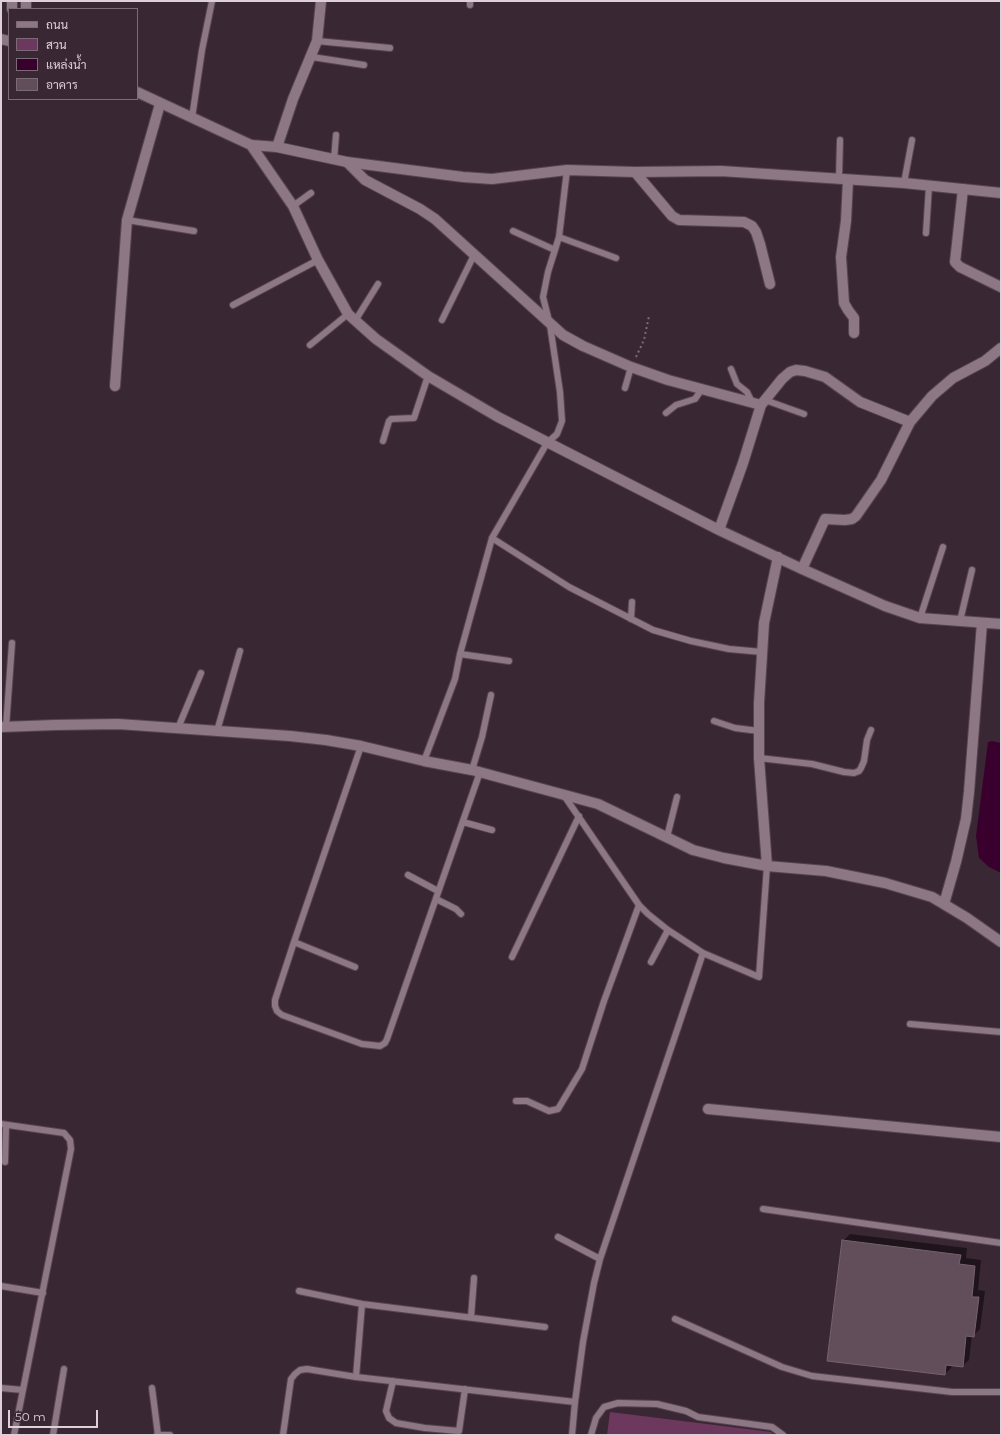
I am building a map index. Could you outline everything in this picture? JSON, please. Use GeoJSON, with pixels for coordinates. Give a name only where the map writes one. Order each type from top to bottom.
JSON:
{"type":"FeatureCollection","features":[{"type":"Feature","properties":{"kind":"street"},"geometry":{"type":"LineString","coordinates":[[277,147],[293,99],[312,57],[317,41],[321,1]]}},
{"type":"Feature","properties":{"kind":"street"},"geometry":{"type":"LineString","coordinates":[[138,93],[251,145],[277,147],[347,162],[456,176],[492,180],[567,170],[635,172],[721,171],[904,183],[1001,193]]}},
{"type":"Feature","properties":{"kind":"street"},"geometry":{"type":"LineString","coordinates":[[115,386],[127,220],[160,104]]}},
{"type":"Feature","properties":{"kind":"street"},"geometry":{"type":"LineString","coordinates":[[251,145],[293,206],[318,260],[352,318],[376,339],[428,376],[498,417],[547,443],[719,530],[885,606],[920,618],[1001,624]]}},
{"type":"Feature","properties":{"kind":"street"},"geometry":{"type":"LineString","coordinates":[[347,162],[365,180],[420,208],[435,219],[563,335],[583,346],[631,367],[668,380],[759,402]]}},
{"type":"Feature","properties":{"kind":"street"},"geometry":{"type":"LineString","coordinates":[[635,172],[672,216],[679,220],[744,222],[752,226],[756,232],[760,244],[770,284]]}},
{"type":"Feature","properties":{"kind":"street"},"geometry":{"type":"LineString","coordinates":[[843,180],[846,221],[841,257],[844,303],[854,318],[854,333]]}},
{"type":"Feature","properties":{"kind":"street"},"geometry":{"type":"LineString","coordinates":[[964,189],[955,262],[960,268],[1001,287]]}},
{"type":"Feature","properties":{"kind":"street"},"geometry":{"type":"LineString","coordinates":[[802,569],[825,519],[845,520],[852,519],[856,516],[880,480],[910,422],[932,396],[953,378],[985,361],[1001,348]]}},
{"type":"Feature","properties":{"kind":"street"},"geometry":{"type":"LineString","coordinates":[[719,530],[744,463],[759,402],[790,372],[796,370],[805,371],[825,377],[860,402],[910,422]]}},
{"type":"Feature","properties":{"kind":"street"},"geometry":{"type":"LineString","coordinates":[[767,866],[759,758],[759,703],[764,623],[778,557]]}},
{"type":"Feature","properties":{"kind":"street"},"geometry":{"type":"LineString","coordinates":[[944,904],[958,856],[966,820],[970,792],[982,623]]}},
{"type":"Feature","properties":{"kind":"street"},"geometry":{"type":"LineString","coordinates":[[4,727],[118,724],[290,736],[361,746],[424,761],[476,771],[598,804],[693,850],[724,858],[767,866],[826,871],[885,883],[932,897],[1001,942]]}},
{"type":"Feature","properties":{"kind":"street"},"geometry":{"type":"LineString","coordinates":[[708,1109],[1001,1137]]}},
{"type":"Feature","properties":{"kind":"lane"},"geometry":{"type":"LineString","coordinates":[[192,118],[202,50],[212,1]]}},
{"type":"Feature","properties":{"kind":"lane"},"geometry":{"type":"LineString","coordinates":[[317,41],[390,48]]}},
{"type":"Feature","properties":{"kind":"lane"},"geometry":{"type":"LineString","coordinates":[[312,57],[364,65]]}},
{"type":"Feature","properties":{"kind":"lane"},"geometry":{"type":"LineString","coordinates":[[334,160],[336,135]]}},
{"type":"Feature","properties":{"kind":"lane"},"geometry":{"type":"LineString","coordinates":[[840,140],[843,180]]}},
{"type":"Feature","properties":{"kind":"lane"},"geometry":{"type":"LineString","coordinates":[[904,183],[912,140]]}},
{"type":"Feature","properties":{"kind":"lane"},"geometry":{"type":"LineString","coordinates":[[424,761],[455,679],[460,654],[492,538],[547,443],[558,434],[562,420],[560,392],[550,324],[543,297],[548,272],[559,237],[567,170]]}},
{"type":"Feature","properties":{"kind":"lane"},"geometry":{"type":"LineString","coordinates":[[926,233],[929,186]]}},
{"type":"Feature","properties":{"kind":"lane"},"geometry":{"type":"LineString","coordinates":[[293,206],[311,193]]}},
{"type":"Feature","properties":{"kind":"lane"},"geometry":{"type":"LineString","coordinates":[[127,220],[194,231]]}},
{"type":"Feature","properties":{"kind":"lane"},"geometry":{"type":"LineString","coordinates":[[513,231],[555,250]]}},
{"type":"Feature","properties":{"kind":"lane"},"geometry":{"type":"LineString","coordinates":[[559,237],[616,258]]}},
{"type":"Feature","properties":{"kind":"lane"},"geometry":{"type":"LineString","coordinates":[[442,320],[474,255]]}},
{"type":"Feature","properties":{"kind":"lane"},"geometry":{"type":"LineString","coordinates":[[233,305],[318,260]]}},
{"type":"Feature","properties":{"kind":"lane"},"geometry":{"type":"LineString","coordinates":[[310,345],[352,318],[378,284]]}},
{"type":"Feature","properties":{"kind":"lane"},"geometry":{"type":"LineString","coordinates":[[625,388],[631,367]]}},
{"type":"Feature","properties":{"kind":"lane"},"geometry":{"type":"LineString","coordinates":[[731,369],[737,384],[759,402],[804,414]]}},
{"type":"Feature","properties":{"kind":"lane"},"geometry":{"type":"LineString","coordinates":[[383,441],[391,419],[414,418],[428,376]]}},
{"type":"Feature","properties":{"kind":"lane"},"geometry":{"type":"LineString","coordinates":[[666,413],[676,405],[695,399],[702,389]]}},
{"type":"Feature","properties":{"kind":"lane"},"geometry":{"type":"LineString","coordinates":[[492,538],[569,587],[653,630],[691,641],[729,649],[762,652]]}},
{"type":"Feature","properties":{"kind":"lane"},"geometry":{"type":"LineString","coordinates":[[920,618],[943,547]]}},
{"type":"Feature","properties":{"kind":"lane"},"geometry":{"type":"LineString","coordinates":[[960,621],[972,570]]}},
{"type":"Feature","properties":{"kind":"lane"},"geometry":{"type":"LineString","coordinates":[[631,619],[632,602]]}},
{"type":"Feature","properties":{"kind":"lane"},"geometry":{"type":"LineString","coordinates":[[4,727],[12,642]]}},
{"type":"Feature","properties":{"kind":"lane"},"geometry":{"type":"LineString","coordinates":[[217,731],[240,652]]}},
{"type":"Feature","properties":{"kind":"lane"},"geometry":{"type":"LineString","coordinates":[[460,654],[509,660]]}},
{"type":"Feature","properties":{"kind":"lane"},"geometry":{"type":"LineString","coordinates":[[178,728],[201,673]]}},
{"type":"Feature","properties":{"kind":"lane"},"geometry":{"type":"LineString","coordinates":[[361,746],[294,942],[275,1000],[275,1006],[277,1011],[282,1015],[362,1044],[380,1046],[385,1044],[387,1039],[463,822],[476,771],[491,695]]}},
{"type":"Feature","properties":{"kind":"lane"},"geometry":{"type":"LineString","coordinates":[[714,721],[735,728],[759,731]]}},
{"type":"Feature","properties":{"kind":"lane"},"geometry":{"type":"LineString","coordinates":[[759,758],[812,764],[854,773],[859,771],[864,761],[870,730]]}},
{"type":"Feature","properties":{"kind":"lane"},"geometry":{"type":"LineString","coordinates":[[563,794],[639,905],[648,914],[668,930],[704,953],[759,977],[767,866]]}},
{"type":"Feature","properties":{"kind":"lane"},"geometry":{"type":"LineString","coordinates":[[667,837],[677,797]]}},
{"type":"Feature","properties":{"kind":"lane"},"geometry":{"type":"LineString","coordinates":[[512,957],[579,816]]}},
{"type":"Feature","properties":{"kind":"lane"},"geometry":{"type":"LineString","coordinates":[[463,822],[492,830]]}},
{"type":"Feature","properties":{"kind":"lane"},"geometry":{"type":"LineString","coordinates":[[408,875],[438,891]]}},
{"type":"Feature","properties":{"kind":"lane"},"geometry":{"type":"LineString","coordinates":[[436,899],[456,909],[461,914]]}},
{"type":"Feature","properties":{"kind":"lane"},"geometry":{"type":"LineString","coordinates":[[516,1101],[527,1101],[549,1111],[558,1109],[582,1069],[604,1002],[639,905]]}},
{"type":"Feature","properties":{"kind":"lane"},"geometry":{"type":"LineString","coordinates":[[651,962],[668,930]]}},
{"type":"Feature","properties":{"kind":"lane"},"geometry":{"type":"LineString","coordinates":[[294,942],[355,967]]}},
{"type":"Feature","properties":{"kind":"lane"},"geometry":{"type":"LineString","coordinates":[[572,1435],[583,1342],[600,1259],[704,953]]}},
{"type":"Feature","properties":{"kind":"lane"},"geometry":{"type":"LineString","coordinates":[[910,1024],[1001,1032]]}},
{"type":"Feature","properties":{"kind":"lane"},"geometry":{"type":"LineString","coordinates":[[5,1162],[3,1124],[64,1133],[70,1140],[71,1149],[14,1435]]}},
{"type":"Feature","properties":{"kind":"lane"},"geometry":{"type":"LineString","coordinates":[[763,1209],[1001,1243]]}},
{"type":"Feature","properties":{"kind":"lane"},"geometry":{"type":"LineString","coordinates":[[558,1237],[600,1259]]}},
{"type":"Feature","properties":{"kind":"lane"},"geometry":{"type":"LineString","coordinates":[[471,1317],[474,1278]]}},
{"type":"Feature","properties":{"kind":"lane"},"geometry":{"type":"LineString","coordinates":[[1,1286],[43,1293]]}},
{"type":"Feature","properties":{"kind":"lane"},"geometry":{"type":"LineString","coordinates":[[299,1291],[362,1304],[545,1327]]}},
{"type":"Feature","properties":{"kind":"lane"},"geometry":{"type":"LineString","coordinates":[[356,1377],[362,1304]]}},
{"type":"Feature","properties":{"kind":"lane"},"geometry":{"type":"LineString","coordinates":[[675,1319],[782,1367],[812,1376],[952,1392],[1001,1392]]}},
{"type":"Feature","properties":{"kind":"lane"},"geometry":{"type":"LineString","coordinates":[[53,1435],[64,1369]]}},
{"type":"Feature","properties":{"kind":"lane"},"geometry":{"type":"LineString","coordinates":[[283,1435],[291,1379],[300,1370],[307,1369],[356,1377],[575,1402]]}},
{"type":"Feature","properties":{"kind":"lane"},"geometry":{"type":"LineString","coordinates":[[393,1381],[386,1411],[388,1418],[396,1423],[458,1433],[464,1389]]}},
{"type":"Feature","properties":{"kind":"lane"},"geometry":{"type":"LineString","coordinates":[[1,1388],[23,1390]]}},
{"type":"Feature","properties":{"kind":"lane"},"geometry":{"type":"LineString","coordinates":[[152,1388],[158,1435],[170,1435]]}},
{"type":"Feature","properties":{"kind":"lane"},"geometry":{"type":"LineString","coordinates":[[590,1435],[596,1418],[604,1407],[618,1403],[657,1404],[686,1411],[698,1417],[772,1427],[783,1435]]}},
{"type":"Feature","properties":{"kind":"path"},"geometry":{"type":"LineString","coordinates":[[631,367],[644,340],[649,316]]}},
{"type":"Feature","properties":{"kind":"green space"},"geometry":{"type":"Polygon","coordinates":[[[610,1412],[771,1432],[774,1435],[607,1435],[610,1412]]]}},
{"type":"Feature","properties":{"kind":"water"},"geometry":{"type":"Polygon","coordinates":[[[992,741],[1001,743],[1001,873],[989,867],[979,858],[976,836],[988,742],[992,741]]]}},
{"type":"Feature","properties":{"kind":"building"},"geometry":{"type":"Polygon","coordinates":[[[842,1240],[961,1255],[959,1264],[975,1266],[972,1297],[979,1297],[974,1337],[966,1336],[963,1367],[946,1365],[945,1375],[827,1361],[842,1240]]]}}]}
